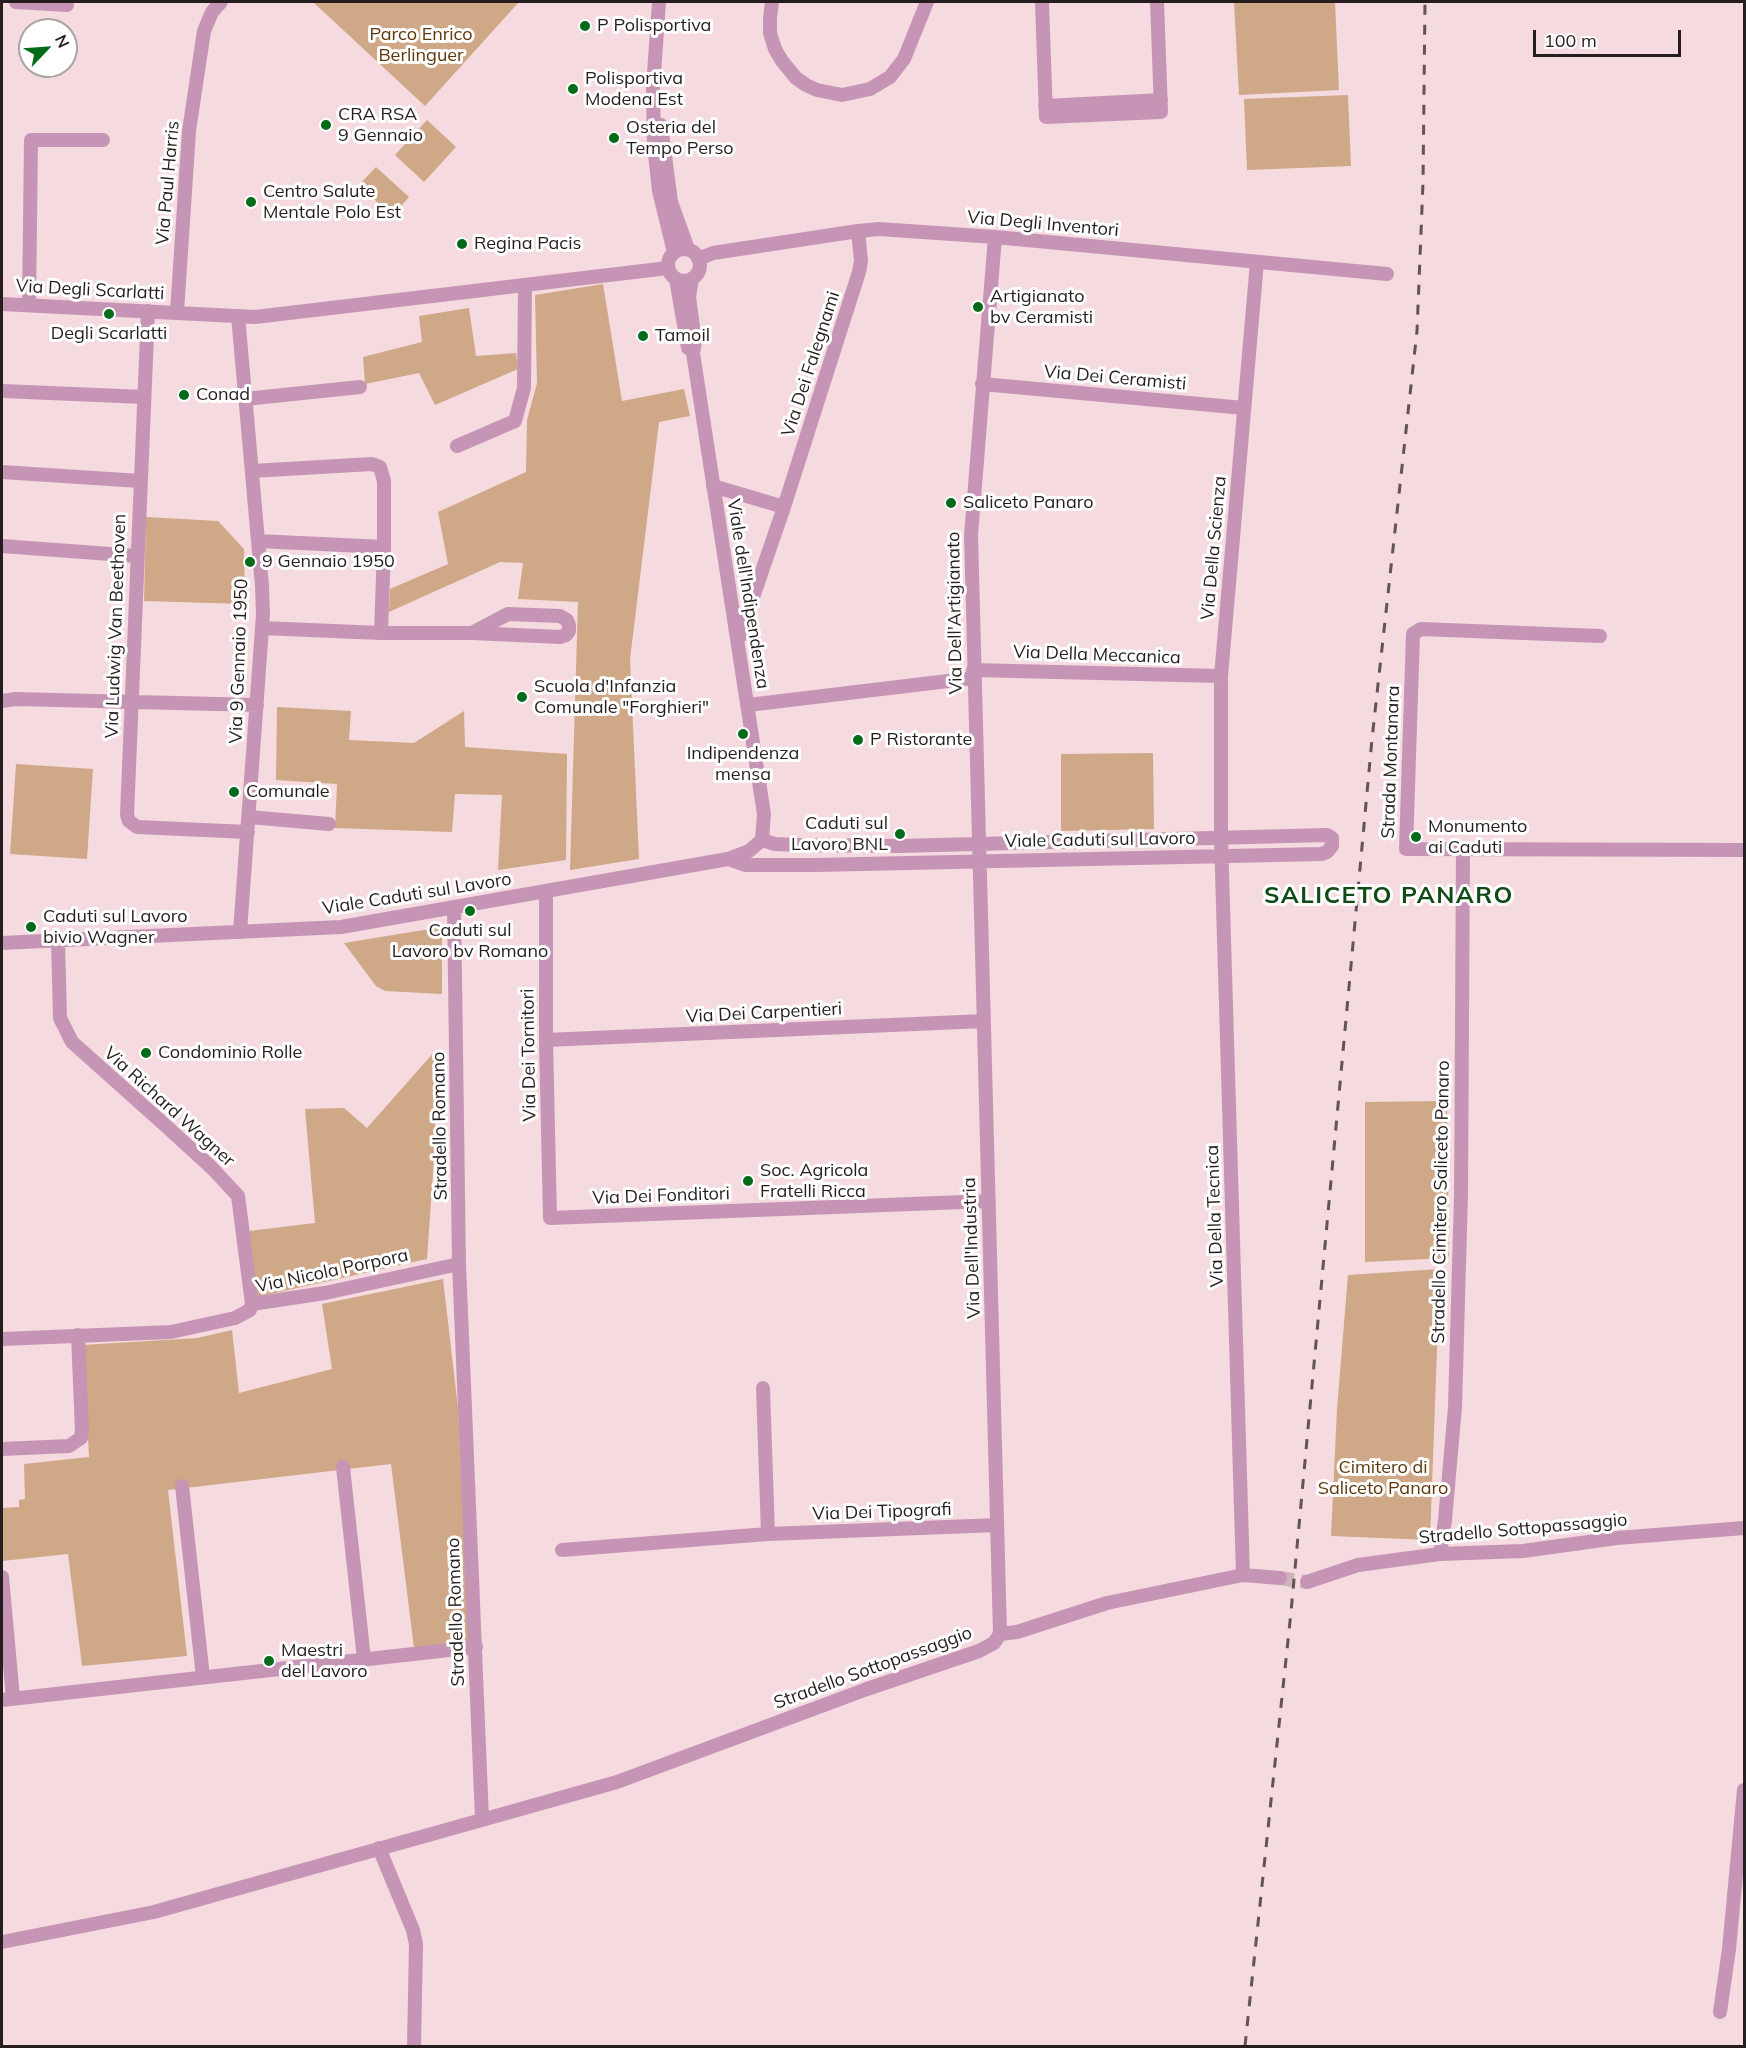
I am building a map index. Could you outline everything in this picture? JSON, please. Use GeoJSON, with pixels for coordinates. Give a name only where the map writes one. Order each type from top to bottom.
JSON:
{"type":"FeatureCollection","features":[{"type":"Feature","properties":{"kind":"street"},"geometry":{"type":"LineString","coordinates":[[16,2],[67,5]]}},
{"type":"Feature","properties":{"kind":"street","name":"Via Paul Harris"},"geometry":{"type":"LineString","coordinates":[[177,312],[189,131],[204,31],[212,12],[221,2]]}},
{"type":"Feature","properties":{"kind":"street"},"geometry":{"type":"LineString","coordinates":[[177,312],[255,317],[525,285],[672,273],[684,281],[692,279],[700,268],[687,253],[659,191],[652,97],[659,2]]}},
{"type":"Feature","properties":{"kind":"street"},"geometry":{"type":"LineString","coordinates":[[772,2],[770,33],[775,49],[788,70],[806,85],[817,90],[842,95],[870,89],[884,81],[896,70],[912,44],[927,2]]}},
{"type":"Feature","properties":{"kind":"street"},"geometry":{"type":"LineString","coordinates":[[1042,2],[1046,112],[1161,106],[1157,2]]}},
{"type":"Feature","properties":{"kind":"street"},"geometry":{"type":"LineString","coordinates":[[29,305],[31,140],[103,140]]}},
{"type":"Feature","properties":{"kind":"street","name":"Via Degli Inventori"},"geometry":{"type":"LineString","coordinates":[[687,253],[713,253],[879,229],[995,237],[1387,274]]}},
{"type":"Feature","properties":{"kind":"street","name":"Via Dei Falegnami"},"geometry":{"type":"LineString","coordinates":[[738,641],[784,507],[859,272],[861,261],[858,231]]}},
{"type":"Feature","properties":{"kind":"street","name":"Via Dell'Artigianato"},"geometry":{"type":"LineString","coordinates":[[978,844],[970,535],[995,237]]}},
{"type":"Feature","properties":{"kind":"street"},"geometry":{"type":"LineString","coordinates":[[672,273],[669,259],[687,253]]}},
{"type":"Feature","properties":{"kind":"street","name":"Via Della Scienza"},"geometry":{"type":"LineString","coordinates":[[1221,838],[1221,676],[1257,262]]}},
{"type":"Feature","properties":{"kind":"street","name":"Viale dell'Indipendenza"},"geometry":{"type":"LineString","coordinates":[[672,273],[687,346],[693,353]]}},
{"type":"Feature","properties":{"kind":"street","name":"Viale dell'Indipendenza"},"geometry":{"type":"LineString","coordinates":[[692,279],[689,297],[695,341],[693,353],[764,814],[762,840]]}},
{"type":"Feature","properties":{"kind":"street"},"geometry":{"type":"LineString","coordinates":[[457,446],[514,421],[524,388],[525,285]]}},
{"type":"Feature","properties":{"kind":"street","name":"Via Degli Scarlatti"},"geometry":{"type":"LineString","coordinates":[[2,304],[177,312]]}},
{"type":"Feature","properties":{"kind":"street","name":"Via Ludwig Van Beethoven"},"geometry":{"type":"LineString","coordinates":[[148,311],[127,815],[129,821],[137,827],[248,824]]}},
{"type":"Feature","properties":{"kind":"street","name":"Via 9 Gennaio 1950"},"geometry":{"type":"LineString","coordinates":[[238,316],[262,586],[262,628],[240,932]]}},
{"type":"Feature","properties":{"kind":"street","name":"Via Dei Ceramisti"},"geometry":{"type":"LineString","coordinates":[[982,384],[1244,408]]}},
{"type":"Feature","properties":{"kind":"street"},"geometry":{"type":"LineString","coordinates":[[245,399],[360,387]]}},
{"type":"Feature","properties":{"kind":"street"},"geometry":{"type":"LineString","coordinates":[[2,391],[144,397]]}},
{"type":"Feature","properties":{"kind":"street"},"geometry":{"type":"LineString","coordinates":[[252,471],[372,464],[380,467],[384,482],[381,633]]}},
{"type":"Feature","properties":{"kind":"street"},"geometry":{"type":"LineString","coordinates":[[2,472],[140,481]]}},
{"type":"Feature","properties":{"kind":"street"},"geometry":{"type":"LineString","coordinates":[[713,486],[784,507]]}},
{"type":"Feature","properties":{"kind":"street"},"geometry":{"type":"LineString","coordinates":[[258,541],[384,547]]}},
{"type":"Feature","properties":{"kind":"street"},"geometry":{"type":"LineString","coordinates":[[2,546],[137,556]]}},
{"type":"Feature","properties":{"kind":"street"},"geometry":{"type":"LineString","coordinates":[[262,628],[560,637],[566,635],[569,625],[567,620],[560,616],[508,614],[472,633]]}},
{"type":"Feature","properties":{"kind":"street","name":"Strada Montanara"},"geometry":{"type":"LineString","coordinates":[[1600,636],[1421,629],[1413,634],[1406,849],[1744,850]]}},
{"type":"Feature","properties":{"kind":"street","name":"Via Della Meccanica"},"geometry":{"type":"LineString","coordinates":[[748,705],[973,674],[1221,676]]}},
{"type":"Feature","properties":{"kind":"street"},"geometry":{"type":"LineString","coordinates":[[2,701],[16,699],[257,705]]}},
{"type":"Feature","properties":{"kind":"street"},"geometry":{"type":"LineString","coordinates":[[248,824],[329,824]]}},
{"type":"Feature","properties":{"kind":"street","name":"Viale Caduti sul Lavoro"},"geometry":{"type":"LineString","coordinates":[[2,943],[341,927],[729,859],[749,851],[762,840],[775,844],[899,846],[1327,835],[1332,838],[1332,846],[1327,852],[1321,854],[816,865],[745,865],[729,859]]}},
{"type":"Feature","properties":{"kind":"street","name":"Viale Caduti sul Lavoro"},"geometry":{"type":"LineString","coordinates":[[1221,838],[1222,856]]}},
{"type":"Feature","properties":{"kind":"street","name":"Viale Caduti sul Lavoro"},"geometry":{"type":"LineString","coordinates":[[978,844],[979,861]]}},
{"type":"Feature","properties":{"kind":"street","name":"Stradello Cimitero Saliceto Panaro"},"geometry":{"type":"LineString","coordinates":[[1440,1554],[1455,1407],[1461,1195],[1463,849]]}},
{"type":"Feature","properties":{"kind":"street","name":"Via Della Tecnica"},"geometry":{"type":"LineString","coordinates":[[1222,856],[1243,1575]]}},
{"type":"Feature","properties":{"kind":"street","name":"Via Dell'Industria"},"geometry":{"type":"LineString","coordinates":[[979,861],[1000,1634]]}},
{"type":"Feature","properties":{"kind":"street","name":"Via Dei Tornitori"},"geometry":{"type":"LineString","coordinates":[[546,891],[546,1040],[550,1218]]}},
{"type":"Feature","properties":{"kind":"street","name":"Stradello Romano"},"geometry":{"type":"LineString","coordinates":[[454,907],[459,1263],[482,1819]]}},
{"type":"Feature","properties":{"kind":"street","name":"Via Richard Wagner"},"geometry":{"type":"LineString","coordinates":[[58,941],[59,1010],[62,1025],[68,1036],[79,1050],[204,1161],[238,1196],[252,1304]]}},
{"type":"Feature","properties":{"kind":"street","name":"Via Dei Carpentieri"},"geometry":{"type":"LineString","coordinates":[[546,1040],[984,1021]]}},
{"type":"Feature","properties":{"kind":"street","name":"Via Dei Fonditori"},"geometry":{"type":"LineString","coordinates":[[550,1218],[989,1201]]}},
{"type":"Feature","properties":{"kind":"street","name":"Via Nicola Porpora"},"geometry":{"type":"LineString","coordinates":[[2,1339],[171,1332],[235,1318],[250,1310],[252,1304],[325,1293],[459,1263]]}},
{"type":"Feature","properties":{"kind":"street"},"geometry":{"type":"LineString","coordinates":[[2,1449],[69,1446],[81,1438],[78,1335]]}},
{"type":"Feature","properties":{"kind":"street"},"geometry":{"type":"LineString","coordinates":[[763,1388],[768,1534]]}},
{"type":"Feature","properties":{"kind":"street"},"geometry":{"type":"LineString","coordinates":[[343,1467],[364,1659]]}},
{"type":"Feature","properties":{"kind":"street"},"geometry":{"type":"LineString","coordinates":[[182,1486],[203,1677]]}},
{"type":"Feature","properties":{"kind":"street","name":"Via Dei Tipografi"},"geometry":{"type":"LineString","coordinates":[[562,1550],[768,1534],[997,1525]]}},
{"type":"Feature","properties":{"kind":"street","name":"Stradello Sottopassaggio"},"geometry":{"type":"LineString","coordinates":[[1307,1582],[1358,1565],[1440,1554],[1523,1551],[1617,1538],[1744,1528]]}},
{"type":"Feature","properties":{"kind":"street","name":"Stradello Sottopassaggio"},"geometry":{"type":"LineString","coordinates":[[482,1819],[617,1782],[979,1650],[994,1643],[1000,1634],[1017,1632],[1107,1603],[1243,1575],[1280,1578]]}},
{"type":"Feature","properties":{"kind":"street"},"geometry":{"type":"LineString","coordinates":[[2,1577],[7,1699],[476,1647]]}},
{"type":"Feature","properties":{"kind":"street"},"geometry":{"type":"LineString","coordinates":[[1720,2012],[1729,1949],[1744,1790]]}},
{"type":"Feature","properties":{"kind":"street"},"geometry":{"type":"LineString","coordinates":[[2,1941],[154,1912],[482,1819]]}},
{"type":"Feature","properties":{"kind":"street"},"geometry":{"type":"LineString","coordinates":[[379,1848],[416,1944],[414,2046]]}},
{"type":"Feature","properties":{"kind":"green space","name":"Parco Enrico Berlinguer"},"geometry":{"type":"Polygon","coordinates":[[[313,2],[519,2],[425,106],[313,2]]]}},
{"type":"Feature","properties":{"kind":"green space"},"geometry":{"type":"Polygon","coordinates":[[[1234,2],[1335,2],[1339,90],[1239,95],[1234,2]]]}},
{"type":"Feature","properties":{"kind":"green space"},"geometry":{"type":"Polygon","coordinates":[[[1348,95],[1351,166],[1247,170],[1244,99],[1348,95]]]}},
{"type":"Feature","properties":{"kind":"green space"},"geometry":{"type":"Polygon","coordinates":[[[427,120],[456,147],[424,182],[395,155],[427,120]]]}},
{"type":"Feature","properties":{"kind":"green space"},"geometry":{"type":"Polygon","coordinates":[[[376,167],[409,197],[392,216],[359,185],[376,167]]]}},
{"type":"Feature","properties":{"kind":"green space"},"geometry":{"type":"Polygon","coordinates":[[[603,284],[622,401],[684,389],[690,416],[659,422],[630,659],[639,859],[570,870],[578,602],[518,599],[523,563],[500,562],[389,612],[390,589],[448,564],[438,512],[526,472],[527,420],[537,383],[535,295],[603,284]]]}},
{"type":"Feature","properties":{"kind":"green space"},"geometry":{"type":"Polygon","coordinates":[[[469,308],[476,356],[516,353],[518,369],[435,405],[419,373],[365,384],[363,357],[422,342],[419,316],[469,308]]]}},
{"type":"Feature","properties":{"kind":"green space"},"geometry":{"type":"Polygon","coordinates":[[[146,517],[218,521],[244,549],[245,604],[144,601],[146,517]]]}},
{"type":"Feature","properties":{"kind":"green space"},"geometry":{"type":"Polygon","coordinates":[[[277,707],[351,711],[349,740],[414,743],[464,711],[465,747],[567,754],[566,860],[498,870],[502,795],[455,794],[452,832],[335,828],[337,784],[276,780],[277,707]]]}},
{"type":"Feature","properties":{"kind":"green space"},"geometry":{"type":"Polygon","coordinates":[[[1153,753],[1154,829],[1061,831],[1061,754],[1153,753]]]}},
{"type":"Feature","properties":{"kind":"green space"},"geometry":{"type":"Polygon","coordinates":[[[16,764],[93,769],[87,859],[10,854],[16,764]]]}},
{"type":"Feature","properties":{"kind":"green space"},"geometry":{"type":"Polygon","coordinates":[[[442,927],[442,994],[385,991],[376,986],[344,943],[442,927]]]}},
{"type":"Feature","properties":{"kind":"green space"},"geometry":{"type":"Polygon","coordinates":[[[435,1051],[435,1144],[427,1259],[257,1297],[249,1231],[315,1223],[305,1109],[344,1108],[367,1128],[435,1051]]]}},
{"type":"Feature","properties":{"kind":"green space"},"geometry":{"type":"Polygon","coordinates":[[[1447,1101],[1449,1258],[1365,1262],[1365,1102],[1447,1101]]]}},
{"type":"Feature","properties":{"kind":"green space","name":"Cimitero di Saliceto Panaro"},"geometry":{"type":"Polygon","coordinates":[[[1440,1269],[1430,1540],[1331,1536],[1337,1409],[1348,1275],[1440,1269]]]}},
{"type":"Feature","properties":{"kind":"green space"},"geometry":{"type":"Polygon","coordinates":[[[443,1279],[458,1408],[469,1641],[414,1648],[391,1464],[168,1490],[187,1656],[82,1666],[68,1554],[2,1561],[2,1508],[19,1507],[19,1500],[25,1499],[24,1464],[89,1457],[83,1345],[197,1338],[232,1330],[239,1393],[332,1369],[322,1304],[443,1279]]]}},
{"type":"Feature","properties":{"kind":"tunnel"},"geometry":{"type":"LineString","coordinates":[[1280,1578],[1307,1582]]}},
{"type":"Feature","properties":{"kind":"railway"},"geometry":{"type":"LineString","coordinates":[[1245,2046],[1291,1612],[1372,739],[1417,331],[1423,183],[1425,2]]}},
{"type":"Feature","properties":{"kind":"place","name":"P Polisportiva"},"geometry":{"type":"Point","coordinates":[585,26]}},
{"type":"Feature","properties":{"kind":"place","name":"Polisportiva Modena Est"},"geometry":{"type":"Point","coordinates":[573,89]}},
{"type":"Feature","properties":{"kind":"place","name":"CRA RSA 9 Gennaio"},"geometry":{"type":"Point","coordinates":[326,125]}},
{"type":"Feature","properties":{"kind":"place","name":"Osteria del Tempo Perso"},"geometry":{"type":"Point","coordinates":[614,138]}},
{"type":"Feature","properties":{"kind":"place","name":"Centro Salute Mentale Polo Est"},"geometry":{"type":"Point","coordinates":[251,202]}},
{"type":"Feature","properties":{"kind":"place","name":"Regina Pacis"},"geometry":{"type":"Point","coordinates":[462,244]}},
{"type":"Feature","properties":{"kind":"place","name":"Artigianato bv Ceramisti"},"geometry":{"type":"Point","coordinates":[978,307]}},
{"type":"Feature","properties":{"kind":"place","name":"Degli Scarlatti"},"geometry":{"type":"Point","coordinates":[109,314]}},
{"type":"Feature","properties":{"kind":"place","name":"Tamoil"},"geometry":{"type":"Point","coordinates":[643,336]}},
{"type":"Feature","properties":{"kind":"place","name":"Conad"},"geometry":{"type":"Point","coordinates":[184,395]}},
{"type":"Feature","properties":{"kind":"place","name":"Saliceto Panaro"},"geometry":{"type":"Point","coordinates":[951,503]}},
{"type":"Feature","properties":{"kind":"place","name":"9 Gennaio 1950"},"geometry":{"type":"Point","coordinates":[250,562]}},
{"type":"Feature","properties":{"kind":"place","name":"Scuola d'Infanzia Comunale \"Forghieri\""},"geometry":{"type":"Point","coordinates":[522,697]}},
{"type":"Feature","properties":{"kind":"place","name":"Indipendenza mensa"},"geometry":{"type":"Point","coordinates":[743,734]}},
{"type":"Feature","properties":{"kind":"place","name":"P Ristorante"},"geometry":{"type":"Point","coordinates":[858,740]}},
{"type":"Feature","properties":{"kind":"place","name":"Comunale"},"geometry":{"type":"Point","coordinates":[234,792]}},
{"type":"Feature","properties":{"kind":"place","name":"Caduti sul Lavoro BNL"},"geometry":{"type":"Point","coordinates":[900,834]}},
{"type":"Feature","properties":{"kind":"place","name":"Monumento ai Caduti"},"geometry":{"type":"Point","coordinates":[1416,837]}},
{"type":"Feature","properties":{"kind":"place","name":"Caduti sul Lavoro bv Romano"},"geometry":{"type":"Point","coordinates":[470,911]}},
{"type":"Feature","properties":{"kind":"place","name":"Caduti sul Lavoro bivio Wagner"},"geometry":{"type":"Point","coordinates":[31,927]}},
{"type":"Feature","properties":{"kind":"place","name":"Condominio Rolle"},"geometry":{"type":"Point","coordinates":[146,1053]}},
{"type":"Feature","properties":{"kind":"place","name":"Soc. Agricola Fratelli Ricca"},"geometry":{"type":"Point","coordinates":[748,1181]}},
{"type":"Feature","properties":{"kind":"place","name":"Maestri del Lavoro"},"geometry":{"type":"Point","coordinates":[269,1661]}},
{"type":"Feature","properties":{"kind":"district","name":"SALICETO PANARO"},"geometry":{"type":"Point","coordinates":[1389,896]}}]}
